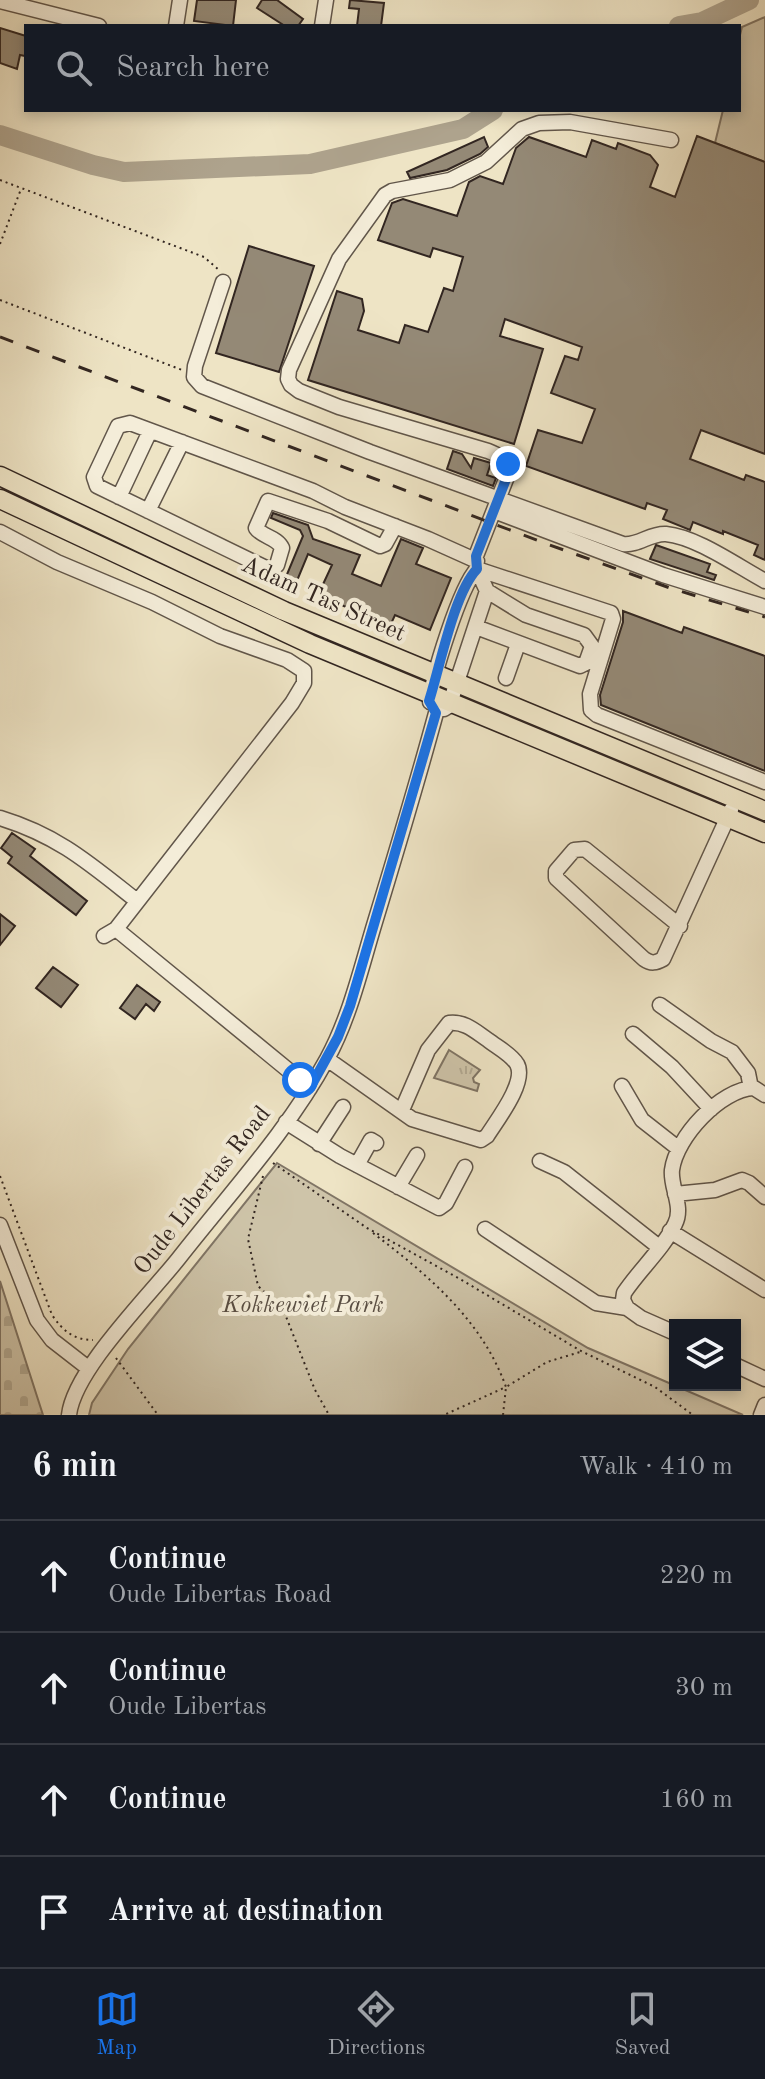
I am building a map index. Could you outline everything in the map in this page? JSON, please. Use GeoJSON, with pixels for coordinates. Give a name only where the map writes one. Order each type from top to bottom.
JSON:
{"type":"FeatureCollection","features":[{"type":"Feature","properties":{"kind":"main road","name":"Adam Tas Street"},"geometry":{"type":"LineString","coordinates":[[0,476],[284,611],[765,811]]}},
{"type":"Feature","properties":{"kind":"main road","name":"Adam Tas Street"},"geometry":{"type":"LineString","coordinates":[[0,499],[439,703],[765,833]]}},
{"type":"Feature","properties":{"kind":"street"},"geometry":{"type":"LineString","coordinates":[[176,24],[180,0]]}},
{"type":"Feature","properties":{"kind":"street"},"geometry":{"type":"LineString","coordinates":[[322,24],[326,0]]}},
{"type":"Feature","properties":{"kind":"street"},"geometry":{"type":"LineString","coordinates":[[0,1],[91,24]]}},
{"type":"Feature","properties":{"kind":"street"},"geometry":{"type":"LineString","coordinates":[[476,627],[580,666],[586,663],[592,646],[584,635],[526,615],[487,591],[476,556],[510,469],[499,455],[339,407],[299,391],[288,379],[289,370],[339,259],[385,195],[450,180],[486,162],[522,129],[539,123],[570,122],[671,140]]}},
{"type":"Feature","properties":{"kind":"street"},"geometry":{"type":"LineString","coordinates":[[223,282],[194,375],[202,386],[497,504],[663,575],[765,607]]}},
{"type":"Feature","properties":{"kind":"street"},"geometry":{"type":"LineString","coordinates":[[395,526],[385,544],[380,546],[328,521],[272,502],[266,503],[256,528],[281,544],[277,565],[272,569],[238,556],[119,497],[97,486],[94,480],[118,426],[130,423],[313,491],[395,526],[477,565],[611,613],[613,619],[590,694],[591,710],[765,782]]}},
{"type":"Feature","properties":{"kind":"street"},"geometry":{"type":"LineString","coordinates":[[119,497],[150,431]]}},
{"type":"Feature","properties":{"kind":"street"},"geometry":{"type":"LineString","coordinates":[[148,511],[182,442]]}},
{"type":"Feature","properties":{"kind":"street"},"geometry":{"type":"LineString","coordinates":[[328,521],[336,503]]}},
{"type":"Feature","properties":{"kind":"street"},"geometry":{"type":"LineString","coordinates":[[497,504],[623,544],[668,534],[684,539],[765,581]]}},
{"type":"Feature","properties":{"kind":"street"},"geometry":{"type":"LineString","coordinates":[[352,533],[360,513]]}},
{"type":"Feature","properties":{"kind":"street"},"geometry":{"type":"LineString","coordinates":[[0,532],[57,562],[152,602],[220,636],[280,656],[304,671],[304,683],[292,703],[110,932],[310,1088]]}},
{"type":"Feature","properties":{"kind":"street"},"geometry":{"type":"LineString","coordinates":[[439,703],[437,675],[469,578],[477,565]]}},
{"type":"Feature","properties":{"kind":"street"},"geometry":{"type":"LineString","coordinates":[[439,703],[458,683],[487,591]]}},
{"type":"Feature","properties":{"kind":"street"},"geometry":{"type":"LineString","coordinates":[[506,678],[518,644]]}},
{"type":"Feature","properties":{"kind":"street","name":"Oude Libertas Road"},"geometry":{"type":"LineString","coordinates":[[69,1415],[75,1391],[88,1368],[286,1122],[327,1059],[350,1006],[439,703]]}},
{"type":"Feature","properties":{"kind":"street"},"geometry":{"type":"LineString","coordinates":[[680,926],[585,849],[574,850],[556,871],[556,878],[647,961],[654,963],[663,959],[680,926],[736,799]]}},
{"type":"Feature","properties":{"kind":"street"},"geometry":{"type":"LineString","coordinates":[[0,818],[31,828],[65,846],[137,901]]}},
{"type":"Feature","properties":{"kind":"street"},"geometry":{"type":"LineString","coordinates":[[660,1005],[732,1052],[758,1091],[711,1109],[688,1130],[671,1172],[678,1218],[624,1293],[627,1308],[669,1330]]}},
{"type":"Feature","properties":{"kind":"street"},"geometry":{"type":"LineString","coordinates":[[327,1059],[416,1120],[483,1140],[517,1086],[520,1075],[518,1066],[468,1026],[449,1023],[428,1050],[402,1110]]}},
{"type":"Feature","properties":{"kind":"street"},"geometry":{"type":"LineString","coordinates":[[633,1034],[672,1067],[711,1109]]}},
{"type":"Feature","properties":{"kind":"street"},"geometry":{"type":"LineString","coordinates":[[622,1086],[642,1120],[679,1149]]}},
{"type":"Feature","properties":{"kind":"street"},"geometry":{"type":"LineString","coordinates":[[319,1144],[343,1107]]}},
{"type":"Feature","properties":{"kind":"street"},"geometry":{"type":"LineString","coordinates":[[286,1122],[319,1144],[434,1206],[441,1207],[446,1203],[465,1167]]}},
{"type":"Feature","properties":{"kind":"street"},"geometry":{"type":"LineString","coordinates":[[357,1165],[371,1140],[376,1143]]}},
{"type":"Feature","properties":{"kind":"street"},"geometry":{"type":"LineString","coordinates":[[398,1187],[411,1160]]}},
{"type":"Feature","properties":{"kind":"street"},"geometry":{"type":"LineString","coordinates":[[540,1161],[564,1172],[659,1247]]}},
{"type":"Feature","properties":{"kind":"street"},"geometry":{"type":"LineString","coordinates":[[675,1194],[715,1190],[742,1180],[765,1197]]}},
{"type":"Feature","properties":{"kind":"street"},"geometry":{"type":"LineString","coordinates":[[0,1225],[37,1320],[52,1340],[88,1368]]}},
{"type":"Feature","properties":{"kind":"street"},"geometry":{"type":"LineString","coordinates":[[485,1229],[589,1299],[602,1306],[627,1308]]}},
{"type":"Feature","properties":{"kind":"street"},"geometry":{"type":"LineString","coordinates":[[670,1231],[765,1290]]}},
{"type":"Feature","properties":{"kind":"street"},"geometry":{"type":"LineString","coordinates":[[741,1368],[765,1379]]}},
{"type":"Feature","properties":{"kind":"street"},"geometry":{"type":"LineString","coordinates":[[761,1415],[765,1405]]}},
{"type":"Feature","properties":{"kind":"path"},"geometry":{"type":"LineString","coordinates":[[0,180],[204,257],[215,265],[223,282]]}},
{"type":"Feature","properties":{"kind":"path"},"geometry":{"type":"LineString","coordinates":[[0,244],[21,188]]}},
{"type":"Feature","properties":{"kind":"path"},"geometry":{"type":"LineString","coordinates":[[0,300],[194,375]]}},
{"type":"Feature","properties":{"kind":"path"},"geometry":{"type":"LineString","coordinates":[[273,1163],[367,1228],[422,1272],[467,1317],[483,1340],[506,1387],[503,1415]]}},
{"type":"Feature","properties":{"kind":"path"},"geometry":{"type":"LineString","coordinates":[[263,1175],[248,1239],[258,1286],[283,1309],[315,1390],[329,1415]]}},
{"type":"Feature","properties":{"kind":"path"},"geometry":{"type":"LineString","coordinates":[[0,1176],[52,1315],[72,1336],[93,1340]]}},
{"type":"Feature","properties":{"kind":"path"},"geometry":{"type":"LineString","coordinates":[[367,1228],[581,1351],[655,1387],[693,1415]]}},
{"type":"Feature","properties":{"kind":"path"},"geometry":{"type":"LineString","coordinates":[[444,1415],[506,1387],[547,1362],[581,1351]]}},
{"type":"Feature","properties":{"kind":"path"},"geometry":{"type":"LineString","coordinates":[[116,1358],[158,1415]]}},
{"type":"Feature","properties":{"kind":"green space"},"geometry":{"type":"Polygon","coordinates":[[[765,17],[765,162],[715,143],[723,112],[741,112],[742,27],[765,17]]]}},
{"type":"Feature","properties":{"kind":"green space"},"geometry":{"type":"Polygon","coordinates":[[[449,1050],[480,1070],[473,1078],[479,1084],[477,1091],[434,1078],[449,1050]]]}},
{"type":"Feature","properties":{"kind":"green space","name":"Kokkewiet Park"},"geometry":{"type":"Polygon","coordinates":[[[277,1163],[588,1348],[669,1383],[669,1391],[687,1391],[743,1415],[89,1415],[92,1403],[128,1349],[277,1163]]]}},
{"type":"Feature","properties":{"kind":"green space"},"geometry":{"type":"Polygon","coordinates":[[[0,1281],[43,1415],[0,1415],[0,1281]]]}},
{"type":"Feature","properties":{"kind":"building"},"geometry":{"type":"Polygon","coordinates":[[[197,0],[236,0],[233,24],[194,21],[197,0]]]}},
{"type":"Feature","properties":{"kind":"building"},"geometry":{"type":"Polygon","coordinates":[[[262,0],[277,0],[303,19],[299,24],[282,24],[257,8],[262,0]]]}},
{"type":"Feature","properties":{"kind":"building"},"geometry":{"type":"Polygon","coordinates":[[[350,0],[384,3],[381,24],[357,24],[359,9],[349,8],[350,0]]]}},
{"type":"Feature","properties":{"kind":"building"},"geometry":{"type":"Polygon","coordinates":[[[0,28],[24,35],[24,56],[20,55],[17,69],[0,63],[0,28]]]}},
{"type":"Feature","properties":{"kind":"building"},"geometry":{"type":"Polygon","coordinates":[[[697,136],[765,162],[765,454],[701,430],[690,459],[744,480],[746,475],[765,482],[765,560],[754,555],[758,545],[723,531],[723,534],[693,522],[690,530],[663,519],[667,510],[647,503],[645,509],[526,466],[538,430],[582,443],[595,409],[551,393],[565,356],[578,360],[582,347],[505,319],[500,336],[543,349],[514,444],[308,380],[337,291],[362,299],[364,311],[358,330],[399,343],[405,325],[428,332],[444,288],[453,291],[463,257],[433,248],[430,257],[378,240],[392,203],[403,199],[457,216],[469,182],[480,176],[503,184],[516,148],[529,137],[586,157],[592,140],[616,149],[618,143],[650,155],[658,165],[650,187],[675,197],[697,136]]]}},
{"type":"Feature","properties":{"kind":"building"},"geometry":{"type":"Polygon","coordinates":[[[484,137],[488,147],[480,154],[447,170],[410,178],[407,172],[484,137]]]}},
{"type":"Feature","properties":{"kind":"building"},"geometry":{"type":"Polygon","coordinates":[[[249,246],[314,266],[279,372],[216,353],[249,246]]]}},
{"type":"Feature","properties":{"kind":"building"},"geometry":{"type":"Polygon","coordinates":[[[453,451],[462,454],[471,468],[474,458],[491,463],[487,475],[496,478],[493,486],[447,469],[453,451]]]}},
{"type":"Feature","properties":{"kind":"building"},"geometry":{"type":"Polygon","coordinates":[[[273,513],[308,525],[313,539],[360,555],[352,574],[381,586],[401,539],[423,548],[416,564],[451,578],[430,630],[395,615],[390,626],[318,595],[332,565],[308,554],[294,588],[283,584],[303,536],[300,530],[271,518],[273,513]]]}},
{"type":"Feature","properties":{"kind":"building"},"geometry":{"type":"Polygon","coordinates":[[[656,545],[710,564],[707,572],[716,575],[714,580],[650,559],[656,545]]]}},
{"type":"Feature","properties":{"kind":"building"},"geometry":{"type":"Polygon","coordinates":[[[623,611],[682,633],[684,627],[765,656],[765,771],[601,705],[600,695],[623,622],[623,611]]]}},
{"type":"Feature","properties":{"kind":"building"},"geometry":{"type":"Polygon","coordinates":[[[12,833],[35,849],[30,856],[87,901],[76,915],[8,863],[12,857],[1,848],[12,833]]]}},
{"type":"Feature","properties":{"kind":"building"},"geometry":{"type":"Polygon","coordinates":[[[0,914],[15,926],[0,945],[0,914]]]}},
{"type":"Feature","properties":{"kind":"building"},"geometry":{"type":"Polygon","coordinates":[[[53,967],[78,985],[61,1007],[36,988],[53,967]]]}},
{"type":"Feature","properties":{"kind":"building"},"geometry":{"type":"Polygon","coordinates":[[[137,985],[160,1002],[154,1011],[146,1004],[135,1019],[120,1008],[137,985]]]}},
{"type":"Feature","properties":{"kind":"waterway"},"geometry":{"type":"LineString","coordinates":[[690,24],[702,22],[749,0]]}},
{"type":"Feature","properties":{"kind":"waterway"},"geometry":{"type":"LineString","coordinates":[[0,135],[124,172],[310,164],[463,129],[490,112]]}},
{"type":"Feature","properties":{"kind":"railway"},"geometry":{"type":"LineString","coordinates":[[0,337],[547,544],[670,588],[765,617]]}},
{"type":"Feature","properties":{"kind":"route"},"geometry":{"type":"LineString","coordinates":[[300,1080],[310,1088],[338,1037],[350,1006],[436,713],[429,701],[453,620],[469,578],[477,569],[476,556],[510,469],[508,464]]}}]}
